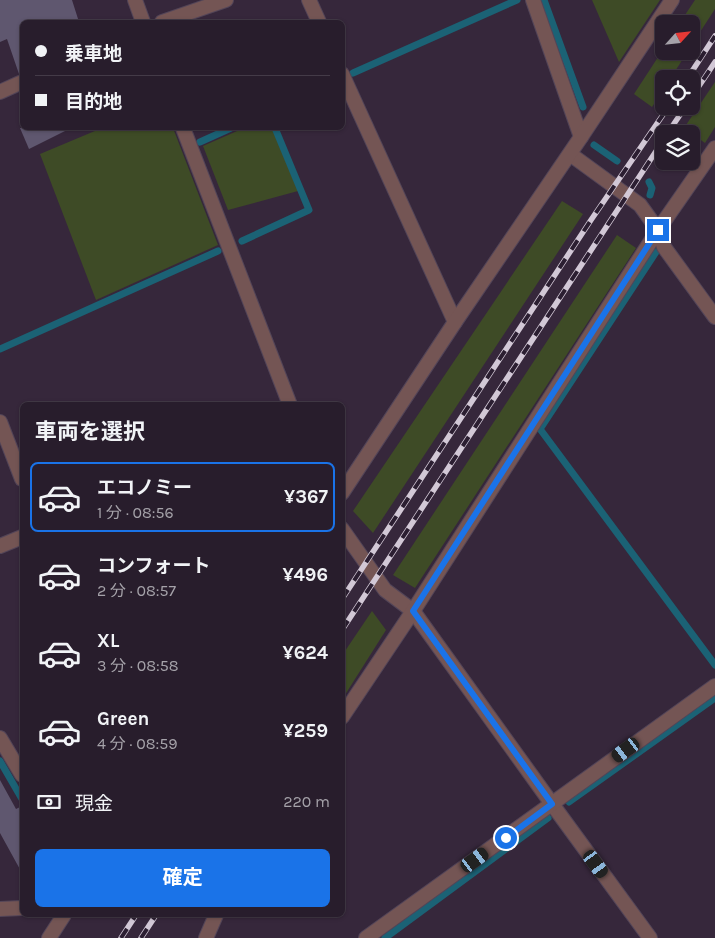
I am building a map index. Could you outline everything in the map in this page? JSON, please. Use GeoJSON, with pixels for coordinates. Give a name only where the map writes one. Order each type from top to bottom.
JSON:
{"type":"FeatureCollection","features":[{"type":"Feature","properties":{"kind":"street"},"geometry":{"type":"LineString","coordinates":[[135,0],[142,20]]}},
{"type":"Feature","properties":{"kind":"street"},"geometry":{"type":"LineString","coordinates":[[168,20],[226,0]]}},
{"type":"Feature","properties":{"kind":"street"},"geometry":{"type":"LineString","coordinates":[[309,0],[318,20]]}},
{"type":"Feature","properties":{"kind":"street"},"geometry":{"type":"LineString","coordinates":[[533,0],[581,137]]}},
{"type":"Feature","properties":{"kind":"street"},"geometry":{"type":"LineString","coordinates":[[345,488],[672,0]]}},
{"type":"Feature","properties":{"kind":"street"},"geometry":{"type":"LineString","coordinates":[[345,81],[455,322]]}},
{"type":"Feature","properties":{"kind":"street"},"geometry":{"type":"LineString","coordinates":[[0,92],[20,83]]}},
{"type":"Feature","properties":{"kind":"street"},"geometry":{"type":"LineString","coordinates":[[184,130],[289,402]]}},
{"type":"Feature","properties":{"kind":"street"},"geometry":{"type":"LineString","coordinates":[[345,713],[413,611],[658,230],[715,148]]}},
{"type":"Feature","properties":{"kind":"street"},"geometry":{"type":"LineString","coordinates":[[570,154],[640,205],[658,230],[664,247],[715,317]]}},
{"type":"Feature","properties":{"kind":"street"},"geometry":{"type":"LineString","coordinates":[[0,422],[20,474]]}},
{"type":"Feature","properties":{"kind":"street"},"geometry":{"type":"LineString","coordinates":[[345,533],[385,590],[413,611],[650,938]]}},
{"type":"Feature","properties":{"kind":"street"},"geometry":{"type":"LineString","coordinates":[[0,546],[20,538]]}},
{"type":"Feature","properties":{"kind":"street"},"geometry":{"type":"LineString","coordinates":[[366,938],[715,686]]}},
{"type":"Feature","properties":{"kind":"street"},"geometry":{"type":"LineString","coordinates":[[0,738],[20,772]]}},
{"type":"Feature","properties":{"kind":"street"},"geometry":{"type":"LineString","coordinates":[[0,908],[20,908]]}},
{"type":"Feature","properties":{"kind":"street"},"geometry":{"type":"LineString","coordinates":[[49,938],[63,917]]}},
{"type":"Feature","properties":{"kind":"street"},"geometry":{"type":"LineString","coordinates":[[206,938],[215,917]]}},
{"type":"Feature","properties":{"kind":"green space"},"geometry":{"type":"Polygon","coordinates":[[[592,0],[660,0],[619,62],[592,0]]]}},
{"type":"Feature","properties":{"kind":"green space"},"geometry":{"type":"Polygon","coordinates":[[[695,0],[715,0],[715,9],[700,32],[700,15],[685,15],[695,0]]]}},
{"type":"Feature","properties":{"kind":"green space"},"geometry":{"type":"Polygon","coordinates":[[[656,60],[682,60],[676,70],[655,70],[655,102],[652,107],[634,94],[656,60]]]}},
{"type":"Feature","properties":{"kind":"green space"},"geometry":{"type":"Polygon","coordinates":[[[715,82],[715,127],[705,143],[700,139],[700,125],[686,125],[693,115],[700,115],[700,104],[715,82]]]}},
{"type":"Feature","properties":{"kind":"green space"},"geometry":{"type":"Polygon","coordinates":[[[97,130],[174,130],[218,245],[96,300],[40,154],[97,130]]]}},
{"type":"Feature","properties":{"kind":"green space"},"geometry":{"type":"Polygon","coordinates":[[[239,130],[273,130],[298,191],[228,210],[203,146],[239,130]]]}},
{"type":"Feature","properties":{"kind":"green space"},"geometry":{"type":"Polygon","coordinates":[[[562,201],[583,214],[373,533],[353,511],[562,201]]]}},
{"type":"Feature","properties":{"kind":"green space"},"geometry":{"type":"Polygon","coordinates":[[[617,235],[636,248],[415,588],[393,575],[617,235]]]}},
{"type":"Feature","properties":{"kind":"green space"},"geometry":{"type":"Polygon","coordinates":[[[372,611],[386,630],[345,695],[345,651],[372,611]]]}},
{"type":"Feature","properties":{"kind":"building"},"geometry":{"type":"Polygon","coordinates":[[[0,0],[72,0],[78,20],[20,20],[20,74],[7,39],[0,42],[0,0]]]}},
{"type":"Feature","properties":{"kind":"building"},"geometry":{"type":"Polygon","coordinates":[[[21,130],[67,130],[29,149],[21,130]]]}},
{"type":"Feature","properties":{"kind":"building"},"geometry":{"type":"Polygon","coordinates":[[[0,780],[16,809],[20,807],[20,869],[0,833],[0,780]]]}},
{"type":"Feature","properties":{"kind":"waterway"},"geometry":{"type":"LineString","coordinates":[[353,73],[517,0]]}},
{"type":"Feature","properties":{"kind":"waterway"},"geometry":{"type":"LineString","coordinates":[[544,0],[583,107]]}},
{"type":"Feature","properties":{"kind":"waterway"},"geometry":{"type":"LineString","coordinates":[[200,142],[227,130]]}},
{"type":"Feature","properties":{"kind":"waterway"},"geometry":{"type":"LineString","coordinates":[[242,241],[309,210],[276,130]]}},
{"type":"Feature","properties":{"kind":"waterway"},"geometry":{"type":"LineString","coordinates":[[594,145],[617,161]]}},
{"type":"Feature","properties":{"kind":"waterway"},"geometry":{"type":"LineString","coordinates":[[649,182],[652,188],[650,195]]}},
{"type":"Feature","properties":{"kind":"waterway"},"geometry":{"type":"LineString","coordinates":[[0,349],[218,251]]}},
{"type":"Feature","properties":{"kind":"waterway"},"geometry":{"type":"LineString","coordinates":[[656,252],[540,429],[715,665]]}},
{"type":"Feature","properties":{"kind":"waterway"},"geometry":{"type":"LineString","coordinates":[[569,802],[715,698]]}},
{"type":"Feature","properties":{"kind":"waterway"},"geometry":{"type":"LineString","coordinates":[[0,761],[20,796]]}},
{"type":"Feature","properties":{"kind":"waterway"},"geometry":{"type":"LineString","coordinates":[[385,938],[548,818]]}},
{"type":"Feature","properties":{"kind":"railway"},"geometry":{"type":"LineString","coordinates":[[693,70],[715,36]]}},
{"type":"Feature","properties":{"kind":"railway"},"geometry":{"type":"LineString","coordinates":[[700,84],[715,62]]}},
{"type":"Feature","properties":{"kind":"railway"},"geometry":{"type":"LineString","coordinates":[[345,594],[591,220],[663,115]]}},
{"type":"Feature","properties":{"kind":"railway"},"geometry":{"type":"LineString","coordinates":[[673,125],[680,115]]}},
{"type":"Feature","properties":{"kind":"railway"},"geometry":{"type":"LineString","coordinates":[[345,625],[655,153]]}},
{"type":"Feature","properties":{"kind":"railway"},"geometry":{"type":"LineString","coordinates":[[121,938],[135,917]]}},
{"type":"Feature","properties":{"kind":"railway"},"geometry":{"type":"LineString","coordinates":[[141,938],[155,917]]}},
{"type":"Feature","properties":{"kind":"route"},"geometry":{"type":"LineString","coordinates":[[506,838],[552,804],[413,611],[658,230]]}}]}
